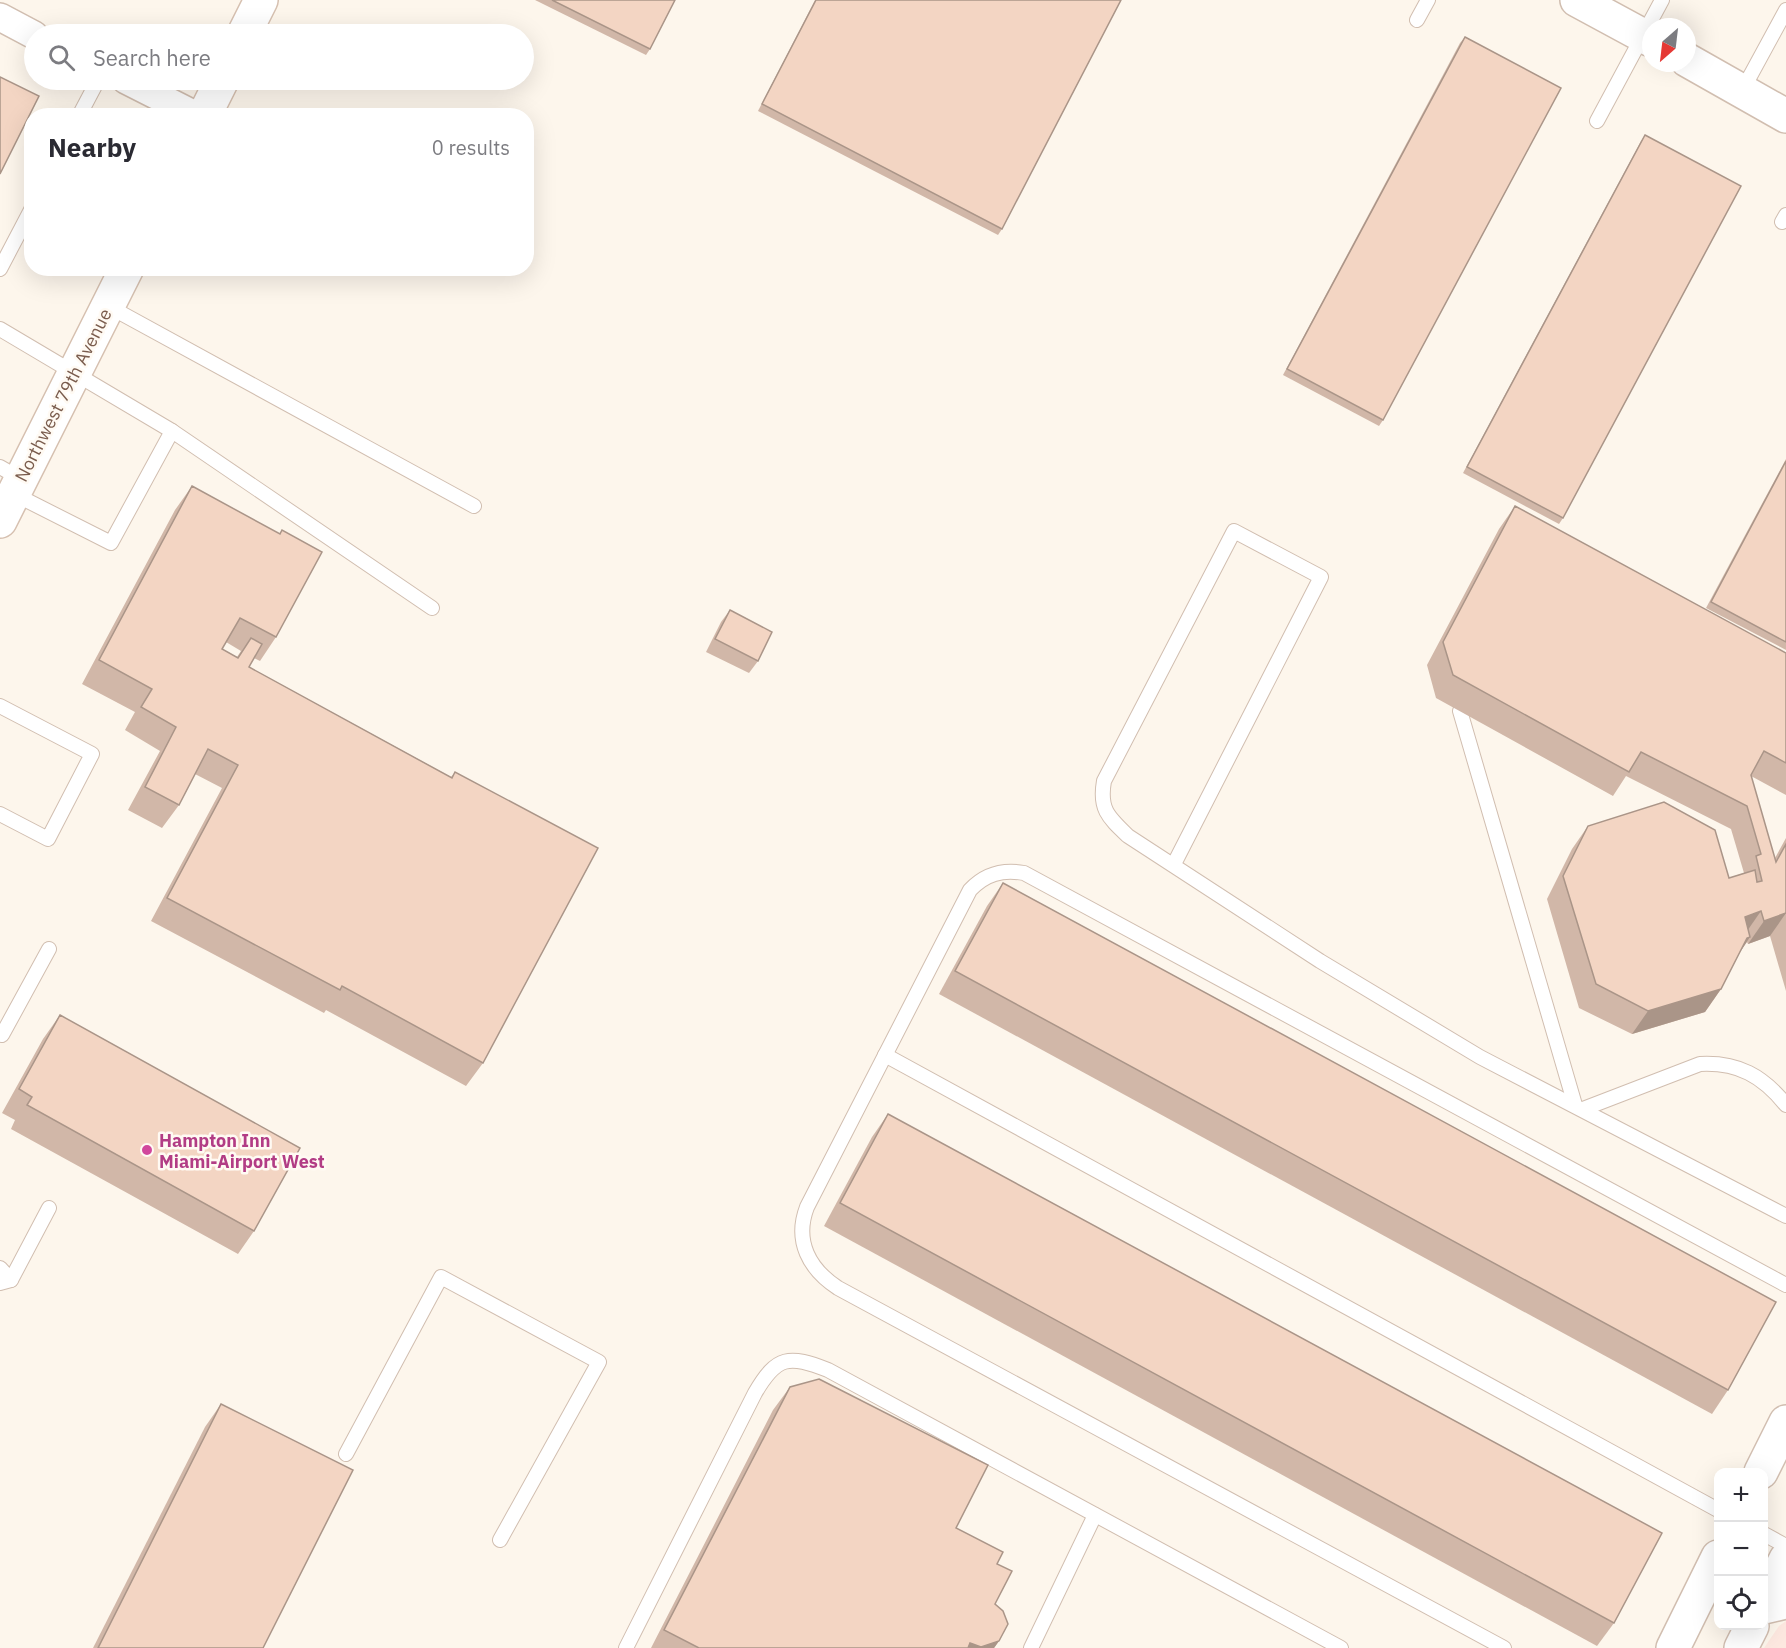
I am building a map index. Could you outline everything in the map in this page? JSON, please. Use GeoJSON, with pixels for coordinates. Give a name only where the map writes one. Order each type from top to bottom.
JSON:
{"type":"FeatureCollection","features":[{"type":"Feature","properties":{"kind":"street"},"geometry":{"type":"LineString","coordinates":[[249,24],[261,0]]}},
{"type":"Feature","properties":{"kind":"street"},"geometry":{"type":"LineString","coordinates":[[1577,0],[1642,35]]}},
{"type":"Feature","properties":{"kind":"street"},"geometry":{"type":"LineString","coordinates":[[0,17],[24,30]]}},
{"type":"Feature","properties":{"kind":"street"},"geometry":{"type":"LineString","coordinates":[[1696,65],[1786,116]]}},
{"type":"Feature","properties":{"kind":"street"},"geometry":{"type":"LineString","coordinates":[[146,90],[182,108]]}},
{"type":"Feature","properties":{"kind":"street"},"geometry":{"type":"LineString","coordinates":[[208,108],[217,90]]}},
{"type":"Feature","properties":{"kind":"street","name":"Northwest 79th Avenue"},"geometry":{"type":"LineString","coordinates":[[9,490],[75,371],[123,276]]}},
{"type":"Feature","properties":{"kind":"street"},"geometry":{"type":"LineString","coordinates":[[1763,1468],[1786,1422]]}},
{"type":"Feature","properties":{"kind":"street"},"geometry":{"type":"LineString","coordinates":[[1768,1595],[1786,1558]]}},
{"type":"Feature","properties":{"kind":"street"},"geometry":{"type":"LineString","coordinates":[[1673,1648],[1714,1567]]}},
{"type":"Feature","properties":{"kind":"street"},"geometry":{"type":"LineString","coordinates":[[1768,1609],[1786,1605]]}},
{"type":"Feature","properties":{"kind":"street"},"geometry":{"type":"LineString","coordinates":[[1741,1648],[1750,1630]]}},
{"type":"Feature","properties":{"kind":"lane"},"geometry":{"type":"LineString","coordinates":[[1417,20],[1428,0]]}},
{"type":"Feature","properties":{"kind":"lane"},"geometry":{"type":"LineString","coordinates":[[1655,18],[1662,0]]}},
{"type":"Feature","properties":{"kind":"lane"},"geometry":{"type":"LineString","coordinates":[[1742,92],[1786,10]]}},
{"type":"Feature","properties":{"kind":"lane"},"geometry":{"type":"LineString","coordinates":[[1597,121],[1642,46]]}},
{"type":"Feature","properties":{"kind":"lane"},"geometry":{"type":"LineString","coordinates":[[83,108],[93,90]]}},
{"type":"Feature","properties":{"kind":"lane"},"geometry":{"type":"LineString","coordinates":[[0,269],[24,223]]}},
{"type":"Feature","properties":{"kind":"lane"},"geometry":{"type":"LineString","coordinates":[[108,306],[474,506]]}},
{"type":"Feature","properties":{"kind":"lane"},"geometry":{"type":"LineString","coordinates":[[0,329],[75,371],[172,431],[432,608]]}},
{"type":"Feature","properties":{"kind":"lane"},"geometry":{"type":"LineString","coordinates":[[9,490],[111,543],[172,431]]}},
{"type":"Feature","properties":{"kind":"lane"},"geometry":{"type":"LineString","coordinates":[[1174,864],[1321,577],[1234,531],[1104,781],[1101,799],[1109,818],[1128,836],[1320,961],[1480,1057],[1786,1216]]}},
{"type":"Feature","properties":{"kind":"lane"},"geometry":{"type":"LineString","coordinates":[[0,706],[92,754],[48,839],[0,814]]}},
{"type":"Feature","properties":{"kind":"lane"},"geometry":{"type":"LineString","coordinates":[[1460,711],[1579,1107]]}},
{"type":"Feature","properties":{"kind":"lane"},"geometry":{"type":"LineString","coordinates":[[1504,1648],[838,1288],[818,1273],[804,1249],[802,1218],[970,890],[977,882],[999,872],[1024,873],[1786,1285]]}},
{"type":"Feature","properties":{"kind":"lane"},"geometry":{"type":"LineString","coordinates":[[2,1035],[49,949]]}},
{"type":"Feature","properties":{"kind":"lane"},"geometry":{"type":"LineString","coordinates":[[885,1055],[1714,1507]]}},
{"type":"Feature","properties":{"kind":"lane"},"geometry":{"type":"LineString","coordinates":[[1579,1107],[1700,1064],[1714,1063],[1751,1072],[1765,1082],[1786,1105]]}},
{"type":"Feature","properties":{"kind":"lane"},"geometry":{"type":"LineString","coordinates":[[5,1281],[48,1208]]}},
{"type":"Feature","properties":{"kind":"lane"},"geometry":{"type":"LineString","coordinates":[[0,1268],[5,1281]]}},
{"type":"Feature","properties":{"kind":"lane"},"geometry":{"type":"LineString","coordinates":[[346,1454],[441,1277],[599,1362],[500,1540]]}},
{"type":"Feature","properties":{"kind":"lane"},"geometry":{"type":"LineString","coordinates":[[626,1648],[765,1375],[778,1363],[793,1359],[828,1370],[1341,1648]]}},
{"type":"Feature","properties":{"kind":"lane"},"geometry":{"type":"LineString","coordinates":[[1031,1648],[1095,1515]]}},
{"type":"Feature","properties":{"kind":"lane"},"geometry":{"type":"LineString","coordinates":[[1768,1536],[1786,1546]]}},
{"type":"Feature","properties":{"kind":"shaded area"},"geometry":{"type":"Polygon","coordinates":[[[1786,1621],[1786,1648],[1764,1648],[1779,1626],[1786,1621]]]}},
{"type":"Feature","properties":{"kind":"building"},"geometry":{"type":"Polygon","coordinates":[[[552,0],[675,0],[650,49],[552,0]]]}},
{"type":"Feature","properties":{"kind":"building"},"geometry":{"type":"Polygon","coordinates":[[[816,0],[1121,0],[1002,229],[762,104],[816,0]]]}},
{"type":"Feature","properties":{"kind":"building"},"geometry":{"type":"Polygon","coordinates":[[[1465,37],[1561,88],[1383,420],[1287,369],[1465,37]]]}},
{"type":"Feature","properties":{"kind":"building"},"geometry":{"type":"Polygon","coordinates":[[[0,77],[39,96],[33,108],[24,108],[24,126],[0,174],[0,77]]]}},
{"type":"Feature","properties":{"kind":"building"},"geometry":{"type":"Polygon","coordinates":[[[1645,135],[1741,186],[1563,518],[1467,467],[1645,135]]]}},
{"type":"Feature","properties":{"kind":"building"},"geometry":{"type":"Polygon","coordinates":[[[1786,461],[1786,642],[1711,602],[1786,461]]]}},
{"type":"Feature","properties":{"kind":"building"},"geometry":{"type":"Polygon","coordinates":[[[192,486],[280,534],[282,530],[322,552],[276,637],[240,618],[222,649],[238,658],[251,638],[262,644],[249,667],[452,778],[455,772],[598,848],[483,1063],[342,986],[340,990],[167,898],[238,765],[208,749],[179,805],[145,787],[176,727],[141,707],[152,689],[99,660],[192,486]]]}},
{"type":"Feature","properties":{"kind":"building"},"geometry":{"type":"Polygon","coordinates":[[[1515,506],[1786,653],[1786,763],[1764,751],[1751,775],[1776,862],[1786,844],[1786,913],[1764,921],[1761,911],[1745,917],[1750,937],[1747,938],[1721,989],[1648,1011],[1596,984],[1563,876],[1588,826],[1664,802],[1715,830],[1729,878],[1755,870],[1757,882],[1762,881],[1756,856],[1761,854],[1747,806],[1641,752],[1629,772],[1453,675],[1443,642],[1515,506]]]}},
{"type":"Feature","properties":{"kind":"building"},"geometry":{"type":"Polygon","coordinates":[[[730,610],[772,632],[758,661],[715,639],[730,610]]]}},
{"type":"Feature","properties":{"kind":"building"},"geometry":{"type":"Polygon","coordinates":[[[1003,883],[1776,1302],[1728,1390],[955,971],[1003,883]]]}},
{"type":"Feature","properties":{"kind":"building","name":"Hampton Inn Miami-Airport West"},"geometry":{"type":"Polygon","coordinates":[[[60,1015],[300,1148],[254,1231],[27,1105],[32,1097],[19,1089],[60,1015]]]}},
{"type":"Feature","properties":{"kind":"building"},"geometry":{"type":"Polygon","coordinates":[[[888,1114],[1662,1533],[1614,1623],[840,1203],[888,1114]]]}},
{"type":"Feature","properties":{"kind":"building"},"geometry":{"type":"Polygon","coordinates":[[[819,1379],[988,1465],[956,1528],[1003,1552],[997,1564],[1012,1571],[995,1604],[1003,1611],[1008,1624],[999,1641],[981,1647],[970,1643],[968,1648],[699,1648],[664,1630],[790,1387],[819,1379]]]}},
{"type":"Feature","properties":{"kind":"building"},"geometry":{"type":"Polygon","coordinates":[[[221,1404],[353,1470],[263,1648],[98,1648],[221,1404]]]}},
{"type":"Feature","properties":{"kind":"place","name":"Hampton Inn Miami-Airport West"},"geometry":{"type":"Point","coordinates":[147,1150]}}]}
